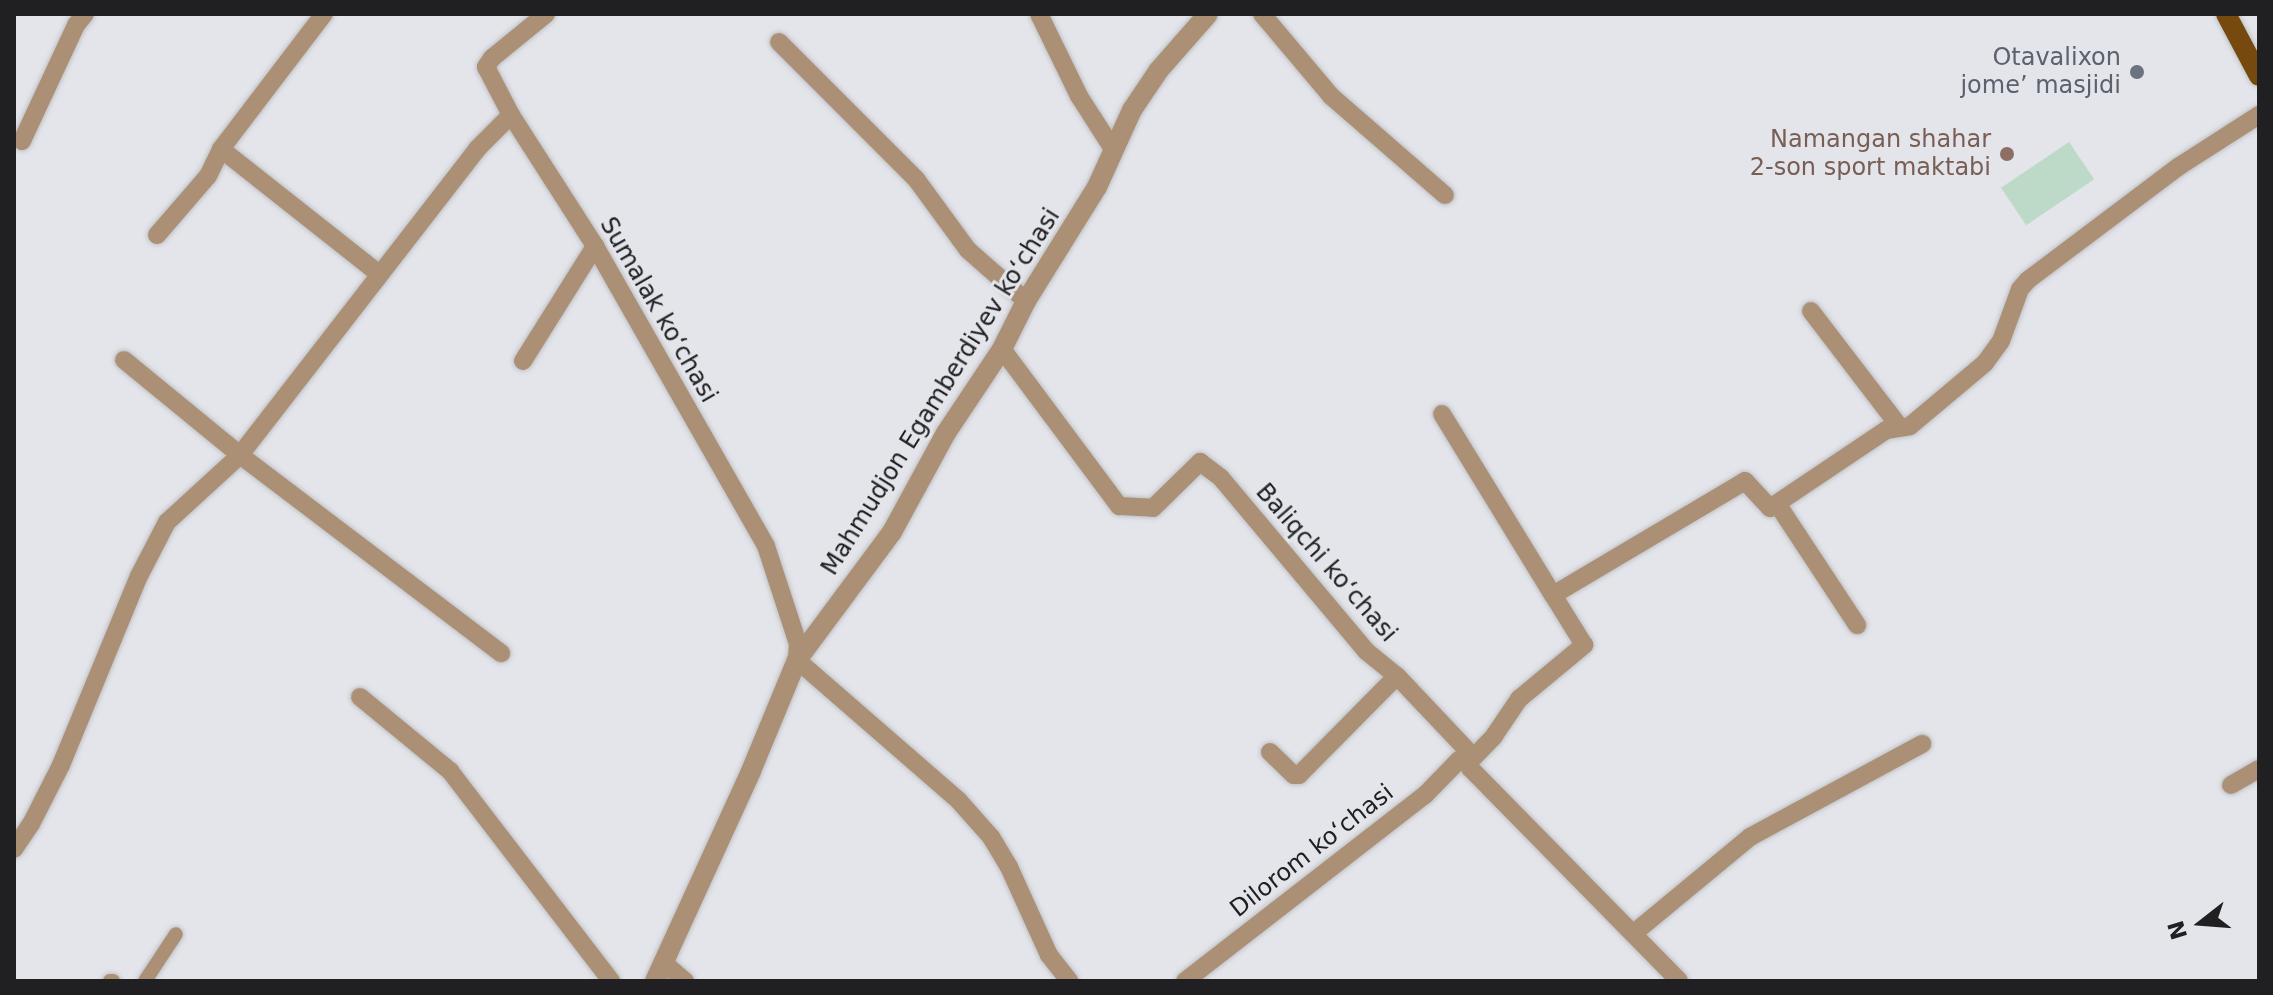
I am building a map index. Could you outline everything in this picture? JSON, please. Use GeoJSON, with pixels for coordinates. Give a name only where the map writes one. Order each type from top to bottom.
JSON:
{"type":"FeatureCollection","features":[{"type":"Feature","properties":{"kind":"main road"},"geometry":{"type":"LineString","coordinates":[[2226,14],[2259,76]]}},
{"type":"Feature","properties":{"kind":"street"},"geometry":{"type":"LineString","coordinates":[[17,143],[85,14]]}},
{"type":"Feature","properties":{"kind":"street"},"geometry":{"type":"LineString","coordinates":[[157,235],[208,176],[221,149],[324,14]]}},
{"type":"Feature","properties":{"kind":"street","name":"Sumalak koʻchasi"},"geometry":{"type":"LineString","coordinates":[[546,14],[487,62],[511,115],[595,246],[766,546],[798,644],[797,660]]}},
{"type":"Feature","properties":{"kind":"street"},"geometry":{"type":"LineString","coordinates":[[1039,14],[1079,96],[1113,149]]}},
{"type":"Feature","properties":{"kind":"street","name":"Mahmudjon Egamberdiyev koʻchasi"},"geometry":{"type":"LineString","coordinates":[[660,972],[751,771],[797,660],[892,532],[946,433],[1002,349],[1026,301],[1090,200],[1132,110],[1159,70],[1208,14]]}},
{"type":"Feature","properties":{"kind":"street"},"geometry":{"type":"LineString","coordinates":[[1262,14],[1331,96],[1445,195]]}},
{"type":"Feature","properties":{"kind":"street"},"geometry":{"type":"LineString","coordinates":[[779,42],[916,179],[968,250],[1026,301]]}},
{"type":"Feature","properties":{"kind":"street"},"geometry":{"type":"LineString","coordinates":[[14,849],[31,824],[61,765],[152,547],[167,522],[240,455],[477,149],[511,115]]}},
{"type":"Feature","properties":{"kind":"street"},"geometry":{"type":"LineString","coordinates":[[1442,414],[1553,595],[1745,481],[1770,508],[1886,430],[1910,426],[1985,363],[2001,341],[2020,289],[2028,280],[2178,167],[2259,115]]}},
{"type":"Feature","properties":{"kind":"street"},"geometry":{"type":"LineString","coordinates":[[221,149],[379,274]]}},
{"type":"Feature","properties":{"kind":"street"},"geometry":{"type":"LineString","coordinates":[[523,361],[595,246]]}},
{"type":"Feature","properties":{"kind":"street"},"geometry":{"type":"LineString","coordinates":[[1811,311],[1899,426]]}},
{"type":"Feature","properties":{"kind":"street","name":"Baliqchi koʻchasi"},"geometry":{"type":"LineString","coordinates":[[1002,349],[1119,506],[1153,508],[1195,465],[1203,463],[1221,478],[1366,651],[1397,676],[1465,748],[1470,768],[1679,981]]}},
{"type":"Feature","properties":{"kind":"street"},"geometry":{"type":"LineString","coordinates":[[124,360],[240,455],[501,653]]}},
{"type":"Feature","properties":{"kind":"street"},"geometry":{"type":"LineString","coordinates":[[1778,505],[1857,625]]}},
{"type":"Feature","properties":{"kind":"street","name":"Dilorom koʻchasi"},"geometry":{"type":"LineString","coordinates":[[1185,981],[1425,795],[1459,760],[1474,757],[1494,736],[1519,699],[1552,668],[1584,645],[1553,595]]}},
{"type":"Feature","properties":{"kind":"street"},"geometry":{"type":"LineString","coordinates":[[797,660],[959,801],[991,837],[1009,867],[1049,955],[1069,981]]}},
{"type":"Feature","properties":{"kind":"street"},"geometry":{"type":"LineString","coordinates":[[1270,752],[1294,775],[1299,775],[1397,676]]}},
{"type":"Feature","properties":{"kind":"street"},"geometry":{"type":"LineString","coordinates":[[360,697],[450,771],[611,981]]}},
{"type":"Feature","properties":{"kind":"street"},"geometry":{"type":"LineString","coordinates":[[1634,933],[1750,837],[1922,744]]}},
{"type":"Feature","properties":{"kind":"street"},"geometry":{"type":"LineString","coordinates":[[2231,785],[2259,769]]}},
{"type":"Feature","properties":{"kind":"street"},"geometry":{"type":"LineString","coordinates":[[145,981],[176,934]]}},
{"type":"Feature","properties":{"kind":"street"},"geometry":{"type":"LineString","coordinates":[[660,972],[685,981]]}},
{"type":"Feature","properties":{"kind":"green space"},"geometry":{"type":"Polygon","coordinates":[[[2069,142],[2094,179],[2026,225],[2001,188],[2069,142]]]}},
{"type":"Feature","properties":{"kind":"place","name":"Otavalixon jome’ masjidi"},"geometry":{"type":"Point","coordinates":[2137,72]}},
{"type":"Feature","properties":{"kind":"place","name":"Namangan shahar 2-son sport maktabi"},"geometry":{"type":"Point","coordinates":[2007,154]}}]}
